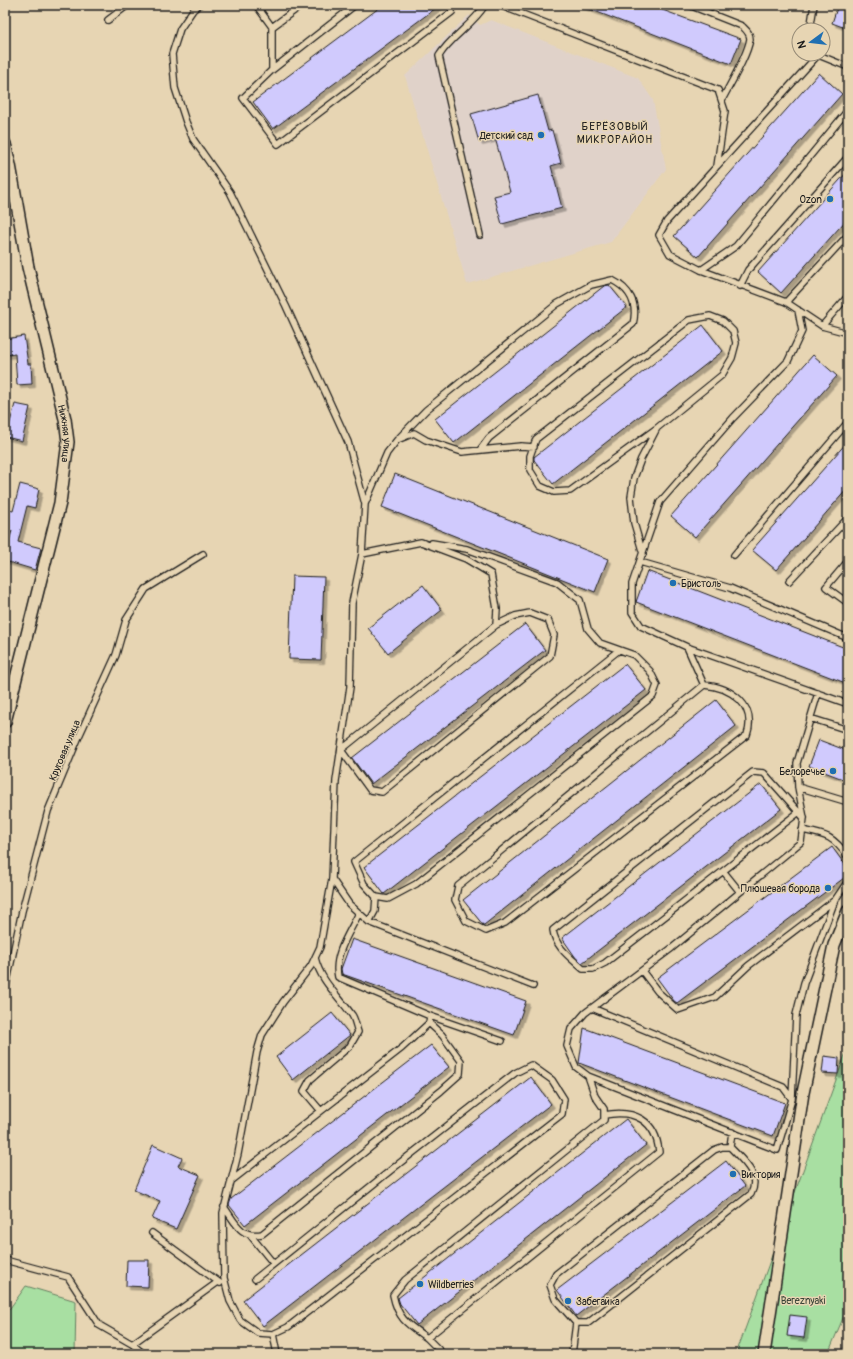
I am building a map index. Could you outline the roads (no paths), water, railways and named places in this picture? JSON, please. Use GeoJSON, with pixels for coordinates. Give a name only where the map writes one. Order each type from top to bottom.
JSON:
{"type":"FeatureCollection","features":[{"type":"Feature","properties":{"kind":"street","name":"Нижняя улица"},"geometry":{"type":"LineString","coordinates":[[5,144],[28,267],[65,419],[68,442],[60,503],[5,722]]}},
{"type":"Feature","properties":{"kind":"street"},"geometry":{"type":"LineString","coordinates":[[764,1354],[803,1093],[834,945],[848,910]]}},
{"type":"Feature","properties":{"kind":"lane"},"geometry":{"type":"LineString","coordinates":[[108,20],[128,5]]}},
{"type":"Feature","properties":{"kind":"lane"},"geometry":{"type":"LineString","coordinates":[[199,5],[193,10],[180,28],[172,54],[174,88],[193,140],[230,192],[286,306],[348,442],[365,504],[362,554],[352,603],[350,687],[336,781],[332,879],[320,947],[311,966],[283,1002],[262,1035],[257,1052],[238,1154],[223,1213],[224,1278],[230,1301],[240,1320],[258,1333],[272,1334],[288,1327],[562,1114],[564,1099],[552,1080],[531,1065],[515,1073],[400,1162],[255,1279]]}},
{"type":"Feature","properties":{"kind":"lane"},"geometry":{"type":"LineString","coordinates":[[256,5],[272,27],[272,70]]}},
{"type":"Feature","properties":{"kind":"lane"},"geometry":{"type":"LineString","coordinates":[[272,27],[302,5]]}},
{"type":"Feature","properties":{"kind":"lane"},"geometry":{"type":"LineString","coordinates":[[355,5],[272,70],[243,98],[278,144],[452,12]]}},
{"type":"Feature","properties":{"kind":"lane"},"geometry":{"type":"LineString","coordinates":[[480,235],[439,56],[444,48],[455,39],[481,11],[484,5]]}},
{"type":"Feature","properties":{"kind":"lane"},"geometry":{"type":"LineString","coordinates":[[499,5],[718,90],[725,111],[717,166]]}},
{"type":"Feature","properties":{"kind":"lane"},"geometry":{"type":"LineString","coordinates":[[689,5],[742,26],[749,33],[750,39],[741,63],[722,100]]}},
{"type":"Feature","properties":{"kind":"lane"},"geometry":{"type":"LineString","coordinates":[[811,22],[814,5]]}},
{"type":"Feature","properties":{"kind":"lane"},"geometry":{"type":"LineString","coordinates":[[831,60],[848,67]]}},
{"type":"Feature","properties":{"kind":"lane"},"geometry":{"type":"LineString","coordinates":[[811,62],[667,221],[659,235],[670,254],[701,270],[740,286],[786,302],[822,326],[848,333]]}},
{"type":"Feature","properties":{"kind":"lane"},"geometry":{"type":"LineString","coordinates":[[701,270],[736,246],[848,110]]}},
{"type":"Feature","properties":{"kind":"lane"},"geometry":{"type":"LineString","coordinates":[[740,286],[748,270],[848,157]]}},
{"type":"Feature","properties":{"kind":"lane"},"geometry":{"type":"LineString","coordinates":[[786,302],[848,235]]}},
{"type":"Feature","properties":{"kind":"lane"},"geometry":{"type":"LineString","coordinates":[[365,504],[387,453],[397,440],[426,410],[558,304],[591,285],[612,280],[622,284],[632,297],[636,312],[633,324],[489,438],[480,450]]}},
{"type":"Feature","properties":{"kind":"lane"},"geometry":{"type":"LineString","coordinates":[[822,326],[848,296]]}},
{"type":"Feature","properties":{"kind":"lane"},"geometry":{"type":"LineString","coordinates":[[798,310],[802,331],[788,361],[733,418],[660,502],[632,584],[632,612],[641,626],[687,647],[848,704]]}},
{"type":"Feature","properties":{"kind":"lane"},"geometry":{"type":"LineString","coordinates":[[710,316],[723,321],[733,331],[736,343],[732,358],[722,375],[657,428],[570,491],[554,492],[540,486],[530,470],[530,456],[536,439],[689,320],[710,316]]}},
{"type":"Feature","properties":{"kind":"lane"},"geometry":{"type":"LineString","coordinates":[[734,555],[848,422]]}},
{"type":"Feature","properties":{"kind":"lane"},"geometry":{"type":"LineString","coordinates":[[643,554],[634,523],[632,497],[634,478],[657,428]]}},
{"type":"Feature","properties":{"kind":"lane"},"geometry":{"type":"LineString","coordinates":[[397,440],[414,434],[426,440],[462,452],[521,446],[534,447]]}},
{"type":"Feature","properties":{"kind":"lane"},"geometry":{"type":"LineString","coordinates":[[789,582],[848,518]]}},
{"type":"Feature","properties":{"kind":"lane"},"geometry":{"type":"LineString","coordinates":[[362,554],[422,542],[467,549],[557,582],[580,600],[588,629],[600,643],[634,655],[650,671],[657,685],[652,696],[416,884],[388,898],[376,897],[364,884],[354,862],[619,650]]}},
{"type":"Feature","properties":{"kind":"lane"},"geometry":{"type":"LineString","coordinates":[[422,542],[466,559],[491,574],[497,608],[496,625]]}},
{"type":"Feature","properties":{"kind":"lane","name":"Круговая улица"},"geometry":{"type":"LineString","coordinates":[[5,991],[22,911],[48,811],[80,734],[116,655],[126,620],[146,589],[203,554]]}},
{"type":"Feature","properties":{"kind":"lane"},"geometry":{"type":"LineString","coordinates":[[848,561],[826,587],[848,602]]}},
{"type":"Feature","properties":{"kind":"lane"},"geometry":{"type":"LineString","coordinates":[[640,562],[730,588],[848,638]]}},
{"type":"Feature","properties":{"kind":"lane"},"geometry":{"type":"LineString","coordinates":[[530,613],[548,620],[554,635],[550,656],[382,792],[370,790],[341,750],[496,625],[530,613]]}},
{"type":"Feature","properties":{"kind":"lane"},"geometry":{"type":"LineString","coordinates":[[687,647],[704,685]]}},
{"type":"Feature","properties":{"kind":"lane"},"geometry":{"type":"LineString","coordinates":[[704,685],[716,686],[730,691],[744,705],[751,724],[747,735],[505,923],[486,931],[466,921],[455,900],[458,886],[704,685]]}},
{"type":"Feature","properties":{"kind":"lane"},"geometry":{"type":"LineString","coordinates":[[818,693],[797,763],[798,787],[804,818],[801,842],[642,971],[585,1013],[571,1029],[567,1046],[576,1067],[588,1076],[777,1150],[792,1099],[796,1015],[804,983],[834,900]]}},
{"type":"Feature","properties":{"kind":"lane"},"geometry":{"type":"LineString","coordinates":[[810,718],[848,730]]}},
{"type":"Feature","properties":{"kind":"lane"},"geometry":{"type":"LineString","coordinates":[[799,812],[724,872],[605,963],[593,969],[583,970],[564,952],[554,939],[554,930],[753,772],[764,773],[799,812],[804,818]]}},
{"type":"Feature","properties":{"kind":"lane"},"geometry":{"type":"LineString","coordinates":[[798,787],[848,802]]}},
{"type":"Feature","properties":{"kind":"lane"},"geometry":{"type":"LineString","coordinates":[[802,830],[827,835],[841,847],[848,857]]}},
{"type":"Feature","properties":{"kind":"lane"},"geometry":{"type":"LineString","coordinates":[[724,872],[740,892]]}},
{"type":"Feature","properties":{"kind":"lane"},"geometry":{"type":"LineString","coordinates":[[332,879],[349,904],[369,922],[533,986]]}},
{"type":"Feature","properties":{"kind":"lane"},"geometry":{"type":"LineString","coordinates":[[642,971],[658,992],[678,1010],[715,997],[748,966],[834,900],[848,881]]}},
{"type":"Feature","properties":{"kind":"lane"},"geometry":{"type":"LineString","coordinates":[[369,922],[375,911],[376,897]]}},
{"type":"Feature","properties":{"kind":"lane"},"geometry":{"type":"LineString","coordinates":[[359,913],[339,954],[336,968],[338,977],[430,1016],[502,1041]]}},
{"type":"Feature","properties":{"kind":"lane"},"geometry":{"type":"LineString","coordinates":[[315,958],[317,966],[330,989],[353,1016],[358,1032],[350,1046],[310,1080],[304,1091],[321,1112]]}},
{"type":"Feature","properties":{"kind":"lane"},"geometry":{"type":"LineString","coordinates":[[592,1008],[783,1087],[792,1099]]}},
{"type":"Feature","properties":{"kind":"lane"},"geometry":{"type":"LineString","coordinates":[[231,1182],[402,1048],[429,1023],[430,1016]]}},
{"type":"Feature","properties":{"kind":"lane"},"geometry":{"type":"LineString","coordinates":[[251,1236],[262,1234],[441,1091],[460,1074],[461,1061],[442,1036],[429,1023]]}},
{"type":"Feature","properties":{"kind":"lane"},"geometry":{"type":"LineString","coordinates":[[443,1354],[427,1338],[404,1323],[396,1307],[393,1295],[405,1280],[604,1120],[604,1109],[595,1096],[588,1076]]}},
{"type":"Feature","properties":{"kind":"lane"},"geometry":{"type":"LineString","coordinates":[[427,1338],[659,1152],[658,1142],[644,1120],[630,1113],[615,1113],[604,1116]]}},
{"type":"Feature","properties":{"kind":"lane"},"geometry":{"type":"LineString","coordinates":[[576,1323],[588,1323],[751,1194],[754,1187],[754,1175],[730,1147],[732,1132]]}},
{"type":"Feature","properties":{"kind":"lane"},"geometry":{"type":"LineString","coordinates":[[572,1354],[576,1323],[555,1299],[550,1285],[556,1274],[714,1150],[730,1147]]}},
{"type":"Feature","properties":{"kind":"lane"},"geometry":{"type":"LineString","coordinates":[[224,1207],[243,1232],[251,1236],[273,1263]]}},
{"type":"Feature","properties":{"kind":"lane"},"geometry":{"type":"LineString","coordinates":[[152,1234],[227,1288]]}},
{"type":"Feature","properties":{"kind":"lane"},"geometry":{"type":"LineString","coordinates":[[5,1260],[68,1277],[99,1325],[132,1344],[144,1354]]}},
{"type":"Feature","properties":{"kind":"lane"},"geometry":{"type":"LineString","coordinates":[[132,1344],[218,1282]]}},
{"type":"Feature","properties":{"kind":"lane"},"geometry":{"type":"LineString","coordinates":[[272,1334],[277,1354]]}},
{"type":"Feature","properties":{"kind":"place","name":"Детский сад"},"geometry":{"type":"Point","coordinates":[541,135]}},
{"type":"Feature","properties":{"kind":"place","name":"Ozon"},"geometry":{"type":"Point","coordinates":[830,199]}},
{"type":"Feature","properties":{"kind":"place","name":"Бристоль"},"geometry":{"type":"Point","coordinates":[673,583]}},
{"type":"Feature","properties":{"kind":"place","name":"Белоречье"},"geometry":{"type":"Point","coordinates":[833,771]}},
{"type":"Feature","properties":{"kind":"place","name":"Плюшевая борода"},"geometry":{"type":"Point","coordinates":[828,888]}},
{"type":"Feature","properties":{"kind":"place","name":"Виктория"},"geometry":{"type":"Point","coordinates":[733,1174]}},
{"type":"Feature","properties":{"kind":"place","name":"Wildberries"},"geometry":{"type":"Point","coordinates":[420,1284]}},
{"type":"Feature","properties":{"kind":"place","name":"Забегайка"},"geometry":{"type":"Point","coordinates":[568,1301]}},
{"type":"Feature","properties":{"kind":"district","name":"БЕРЁЗОВЫЙ МИКРОРАЙОН"},"geometry":{"type":"Point","coordinates":[615,132]}},
{"type":"Feature","properties":{"kind":"park label","name":"Bereznyaki"},"geometry":{"type":"Point","coordinates":[803,1300]}}]}
